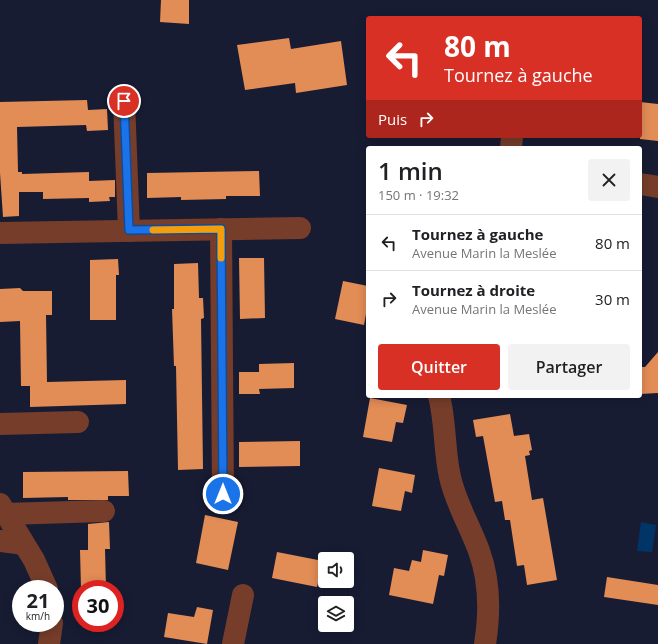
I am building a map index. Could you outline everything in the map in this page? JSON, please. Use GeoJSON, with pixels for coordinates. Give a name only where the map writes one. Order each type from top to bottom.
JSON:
{"type":"FeatureCollection","features":[{"type":"Feature","properties":{"kind":"street"},"geometry":{"type":"LineString","coordinates":[[124,101],[129,230]]}},
{"type":"Feature","properties":{"kind":"street"},"geometry":{"type":"LineString","coordinates":[[642,184],[658,187]]}},
{"type":"Feature","properties":{"kind":"street"},"geometry":{"type":"LineString","coordinates":[[0,233],[300,228]]}},
{"type":"Feature","properties":{"kind":"street"},"geometry":{"type":"LineString","coordinates":[[221,229],[223,494]]}},
{"type":"Feature","properties":{"kind":"street"},"geometry":{"type":"LineString","coordinates":[[439,398],[454,492],[480,552],[486,580],[489,607],[484,644]]}},
{"type":"Feature","properties":{"kind":"street"},"geometry":{"type":"LineString","coordinates":[[0,424],[78,422]]}},
{"type":"Feature","properties":{"kind":"street"},"geometry":{"type":"LineString","coordinates":[[3,509],[104,511]]}},
{"type":"Feature","properties":{"kind":"street"},"geometry":{"type":"LineString","coordinates":[[3,509],[42,574],[44,580]]}},
{"type":"Feature","properties":{"kind":"street"},"geometry":{"type":"LineString","coordinates":[[0,541],[24,544]]}},
{"type":"Feature","properties":{"kind":"street"},"geometry":{"type":"LineString","coordinates":[[233,644],[243,595]]}},
{"type":"Feature","properties":{"kind":"street"},"geometry":{"type":"LineString","coordinates":[[49,644],[51,632]]}},
{"type":"Feature","properties":{"kind":"water"},"geometry":{"type":"Polygon","coordinates":[[[641,522],[656,525],[652,552],[637,551],[641,522]]]}},
{"type":"Feature","properties":{"kind":"building"},"geometry":{"type":"Polygon","coordinates":[[[161,0],[189,0],[189,24],[160,22],[161,0]]]}},
{"type":"Feature","properties":{"kind":"building"},"geometry":{"type":"Polygon","coordinates":[[[289,38],[291,49],[341,41],[347,85],[296,93],[295,83],[245,90],[237,45],[289,38]]]}},
{"type":"Feature","properties":{"kind":"building"},"geometry":{"type":"Polygon","coordinates":[[[87,100],[88,110],[107,109],[108,130],[87,131],[86,125],[17,127],[18,172],[22,172],[22,174],[89,172],[89,181],[115,180],[115,197],[109,197],[110,201],[89,202],[89,198],[43,199],[43,192],[19,192],[19,216],[3,217],[0,173],[0,102],[87,100]]]}},
{"type":"Feature","properties":{"kind":"building"},"geometry":{"type":"Polygon","coordinates":[[[642,102],[658,104],[658,141],[640,139],[642,138],[642,102]]]}},
{"type":"Feature","properties":{"kind":"building"},"geometry":{"type":"Polygon","coordinates":[[[259,171],[260,196],[226,196],[226,199],[181,200],[181,197],[147,198],[147,173],[259,171]]]}},
{"type":"Feature","properties":{"kind":"building"},"geometry":{"type":"Polygon","coordinates":[[[239,258],[264,258],[265,318],[240,319],[239,258]]]}},
{"type":"Feature","properties":{"kind":"building"},"geometry":{"type":"Polygon","coordinates":[[[118,259],[119,275],[116,275],[116,320],[90,320],[90,260],[118,259]]]}},
{"type":"Feature","properties":{"kind":"building"},"geometry":{"type":"Polygon","coordinates":[[[198,263],[199,298],[203,298],[204,318],[201,319],[203,469],[178,470],[176,366],[174,366],[172,309],[174,309],[174,264],[198,263]]]}},
{"type":"Feature","properties":{"kind":"building"},"geometry":{"type":"Polygon","coordinates":[[[343,281],[366,286],[366,314],[364,325],[335,319],[343,281]]]}},
{"type":"Feature","properties":{"kind":"building"},"geometry":{"type":"Polygon","coordinates":[[[20,288],[23,291],[52,291],[52,315],[46,315],[47,382],[126,380],[126,404],[30,407],[30,386],[21,386],[20,321],[0,322],[0,289],[20,288]]]}},
{"type":"Feature","properties":{"kind":"building"},"geometry":{"type":"Polygon","coordinates":[[[658,352],[658,393],[642,394],[642,367],[645,367],[658,352]]]}},
{"type":"Feature","properties":{"kind":"building"},"geometry":{"type":"Polygon","coordinates":[[[294,363],[294,388],[259,389],[260,394],[239,394],[239,372],[259,372],[259,364],[294,363]]]}},
{"type":"Feature","properties":{"kind":"building"},"geometry":{"type":"Polygon","coordinates":[[[370,398],[407,405],[403,423],[396,422],[392,442],[363,437],[370,398]]]}},
{"type":"Feature","properties":{"kind":"building"},"geometry":{"type":"Polygon","coordinates":[[[510,414],[514,436],[529,434],[532,450],[529,451],[530,455],[525,456],[532,500],[543,498],[557,580],[527,585],[524,565],[517,566],[510,520],[505,520],[502,501],[495,502],[483,436],[476,437],[473,420],[510,414]]]}},
{"type":"Feature","properties":{"kind":"building"},"geometry":{"type":"Polygon","coordinates":[[[300,441],[300,466],[239,467],[239,442],[300,441]]]}},
{"type":"Feature","properties":{"kind":"building"},"geometry":{"type":"Polygon","coordinates":[[[379,468],[415,475],[412,493],[405,491],[401,511],[372,506],[379,468]]]}},
{"type":"Feature","properties":{"kind":"building"},"geometry":{"type":"Polygon","coordinates":[[[128,471],[129,496],[108,496],[108,500],[68,500],[68,497],[23,498],[23,472],[128,471]]]}},
{"type":"Feature","properties":{"kind":"building"},"geometry":{"type":"Polygon","coordinates":[[[205,515],[238,522],[228,570],[196,563],[205,515]]]}},
{"type":"Feature","properties":{"kind":"building"},"geometry":{"type":"Polygon","coordinates":[[[109,522],[110,549],[105,549],[106,580],[81,580],[80,550],[88,550],[88,524],[109,522]]]}},
{"type":"Feature","properties":{"kind":"building"},"geometry":{"type":"Polygon","coordinates":[[[423,550],[448,555],[444,576],[439,575],[433,604],[389,595],[394,568],[409,571],[412,560],[421,562],[423,550]]]}},
{"type":"Feature","properties":{"kind":"building"},"geometry":{"type":"Polygon","coordinates":[[[277,552],[318,560],[317,587],[272,578],[277,552]]]}},
{"type":"Feature","properties":{"kind":"building"},"geometry":{"type":"Polygon","coordinates":[[[607,577],[658,585],[658,605],[604,597],[607,577]]]}},
{"type":"Feature","properties":{"kind":"building"},"geometry":{"type":"Polygon","coordinates":[[[197,607],[213,610],[207,644],[164,637],[168,613],[194,617],[197,607]]]}},
{"type":"Feature","properties":{"kind":"slow traffic"},"geometry":{"type":"LineString","coordinates":[[153,230],[221,229],[221,258]]}},
{"type":"Feature","properties":{"kind":"route"},"geometry":{"type":"LineString","coordinates":[[124,101],[129,230],[221,229],[223,494]]}}]}
